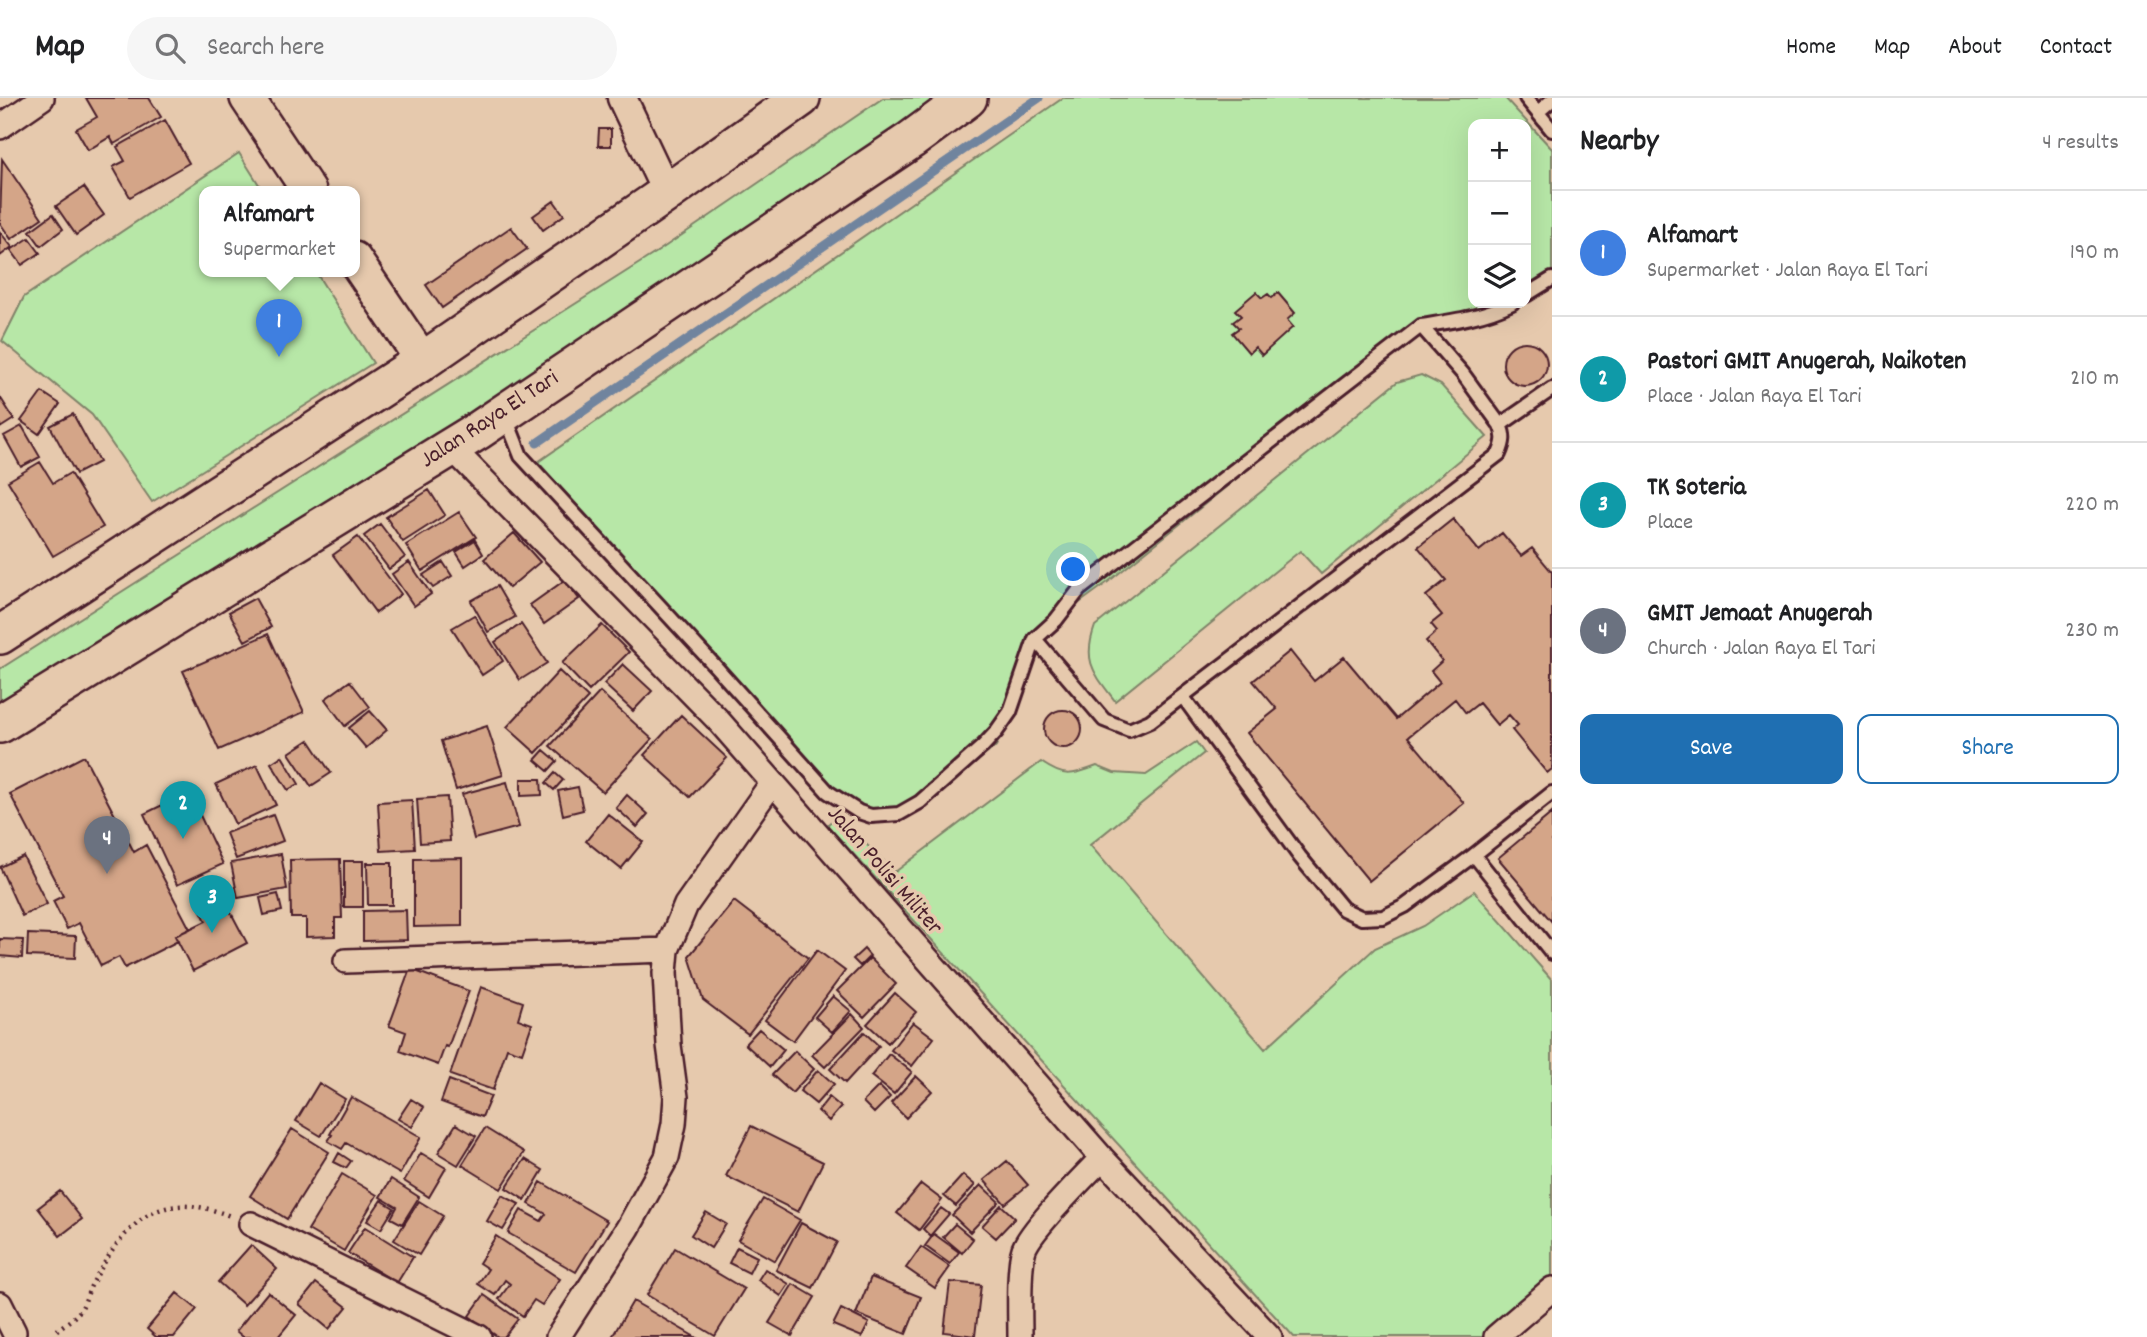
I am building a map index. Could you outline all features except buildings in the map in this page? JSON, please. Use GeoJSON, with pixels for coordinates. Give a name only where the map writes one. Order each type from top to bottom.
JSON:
{"type":"FeatureCollection","features":[{"type":"Feature","properties":{"kind":"main road"},"geometry":{"type":"LineString","coordinates":[[247,98],[306,186]]}},
{"type":"Feature","properties":{"kind":"main road"},"geometry":{"type":"LineString","coordinates":[[0,635],[423,361],[801,98]]}},
{"type":"Feature","properties":{"kind":"main road","name":"Jalan Raya El Tari"},"geometry":{"type":"LineString","coordinates":[[0,724],[451,447],[900,147],[968,98]]}},
{"type":"Feature","properties":{"kind":"main road"},"geometry":{"type":"LineString","coordinates":[[360,268],[423,361]]}},
{"type":"Feature","properties":{"kind":"street"},"geometry":{"type":"LineString","coordinates":[[0,127],[42,98]]}},
{"type":"Feature","properties":{"kind":"street"},"geometry":{"type":"LineString","coordinates":[[622,98],[667,193]]}},
{"type":"Feature","properties":{"kind":"street","name":"Jalan Polisi Militer"},"geometry":{"type":"LineString","coordinates":[[451,447],[717,719],[1102,1158],[1270,1337]]}},
{"type":"Feature","properties":{"kind":"street"},"geometry":{"type":"LineString","coordinates":[[558,1337],[628,1228],[667,1157],[676,1097],[669,1045],[665,973],[667,950],[686,905],[772,783]]}},
{"type":"Feature","properties":{"kind":"street"},"geometry":{"type":"LineString","coordinates":[[346,961],[667,950]]}},
{"type":"Feature","properties":{"kind":"street"},"geometry":{"type":"LineString","coordinates":[[1020,1337],[1025,1246],[1102,1158]]}},
{"type":"Feature","properties":{"kind":"street"},"geometry":{"type":"LineString","coordinates":[[251,1223],[479,1337]]}},
{"type":"Feature","properties":{"kind":"street"},"geometry":{"type":"LineString","coordinates":[[1496,1337],[1552,1289]]}},
{"type":"Feature","properties":{"kind":"street"},"geometry":{"type":"LineString","coordinates":[[0,1304],[14,1332]]}},
{"type":"Feature","properties":{"kind":"lane"},"geometry":{"type":"LineString","coordinates":[[1525,98],[1552,130]]}},
{"type":"Feature","properties":{"kind":"lane"},"geometry":{"type":"LineString","coordinates":[[1538,112],[1552,100]]}},
{"type":"Feature","properties":{"kind":"lane"},"geometry":{"type":"LineString","coordinates":[[1531,292],[1552,279]]}},
{"type":"Feature","properties":{"kind":"lane"},"geometry":{"type":"LineString","coordinates":[[503,412],[520,456],[828,792],[859,812],[871,816],[899,814],[919,802],[982,747],[1010,712],[1035,639],[1056,620],[1079,590],[1421,326],[1470,319],[1503,308]]}},
{"type":"Feature","properties":{"kind":"lane"},"geometry":{"type":"LineString","coordinates":[[1035,639],[1104,720],[1118,728],[1129,730],[1150,721],[1499,453],[1504,444],[1504,432],[1500,425],[1463,374],[1421,326]]}},
{"type":"Feature","properties":{"kind":"lane"},"geometry":{"type":"LineString","coordinates":[[1500,425],[1552,389]]}},
{"type":"Feature","properties":{"kind":"lane"},"geometry":{"type":"LineString","coordinates":[[1182,697],[1300,857],[1343,909],[1362,918],[1383,917],[1405,906],[1552,793]]}},
{"type":"Feature","properties":{"kind":"lane"},"geometry":{"type":"LineString","coordinates":[[1474,855],[1552,953]]}},
{"type":"Feature","properties":{"kind":"path"},"geometry":{"type":"LineString","coordinates":[[56,1337],[56,1331],[79,1312],[93,1283],[132,1225],[149,1213],[193,1205],[210,1208],[251,1223]]}},
{"type":"Feature","properties":{"kind":"green space"},"geometry":{"type":"Polygon","coordinates":[[[883,98],[957,98],[729,259],[8,698],[0,699],[0,669],[657,252],[883,98]]]}},
{"type":"Feature","properties":{"kind":"green space"},"geometry":{"type":"Polygon","coordinates":[[[1063,98],[1505,98],[1524,119],[1468,119],[1468,308],[1490,308],[1436,318],[1108,582],[1063,615],[1032,656],[1014,707],[996,746],[917,810],[897,820],[842,803],[538,462],[1063,98]]]}},
{"type":"Feature","properties":{"kind":"green space"},"geometry":{"type":"Polygon","coordinates":[[[1531,126],[1552,149],[1552,285],[1531,298],[1531,126]]]}},
{"type":"Feature","properties":{"kind":"green space"},"geometry":{"type":"Polygon","coordinates":[[[239,153],[260,186],[199,186],[199,277],[319,277],[373,363],[152,502],[92,415],[2,341],[24,297],[239,153]]]}},
{"type":"Feature","properties":{"kind":"green space"},"geometry":{"type":"Polygon","coordinates":[[[1421,375],[1441,385],[1487,437],[1321,574],[1300,551],[1115,701],[1092,666],[1090,649],[1095,626],[1397,382],[1421,375]]]}},
{"type":"Feature","properties":{"kind":"green space"},"geometry":{"type":"Polygon","coordinates":[[[1196,742],[1204,753],[1090,845],[1265,1049],[1375,948],[1423,926],[1474,891],[1552,980],[1552,1289],[1499,1337],[1294,1337],[827,825],[837,816],[895,872],[1041,762],[1056,771],[1068,774],[1097,766],[1114,773],[1146,775],[1196,742]]]}},
{"type":"Feature","properties":{"kind":"waterway"},"geometry":{"type":"LineString","coordinates":[[537,443],[1039,98]]}},
{"type":"Feature","properties":{"kind":"place","name":"Alfamart"},"geometry":{"type":"Point","coordinates":[279,357]}},
{"type":"Feature","properties":{"kind":"place","name":"Pastori GMIT Anugerah, Naikoten"},"geometry":{"type":"Point","coordinates":[183,839]}},
{"type":"Feature","properties":{"kind":"place","name":"GMIT Jemaat Anugerah"},"geometry":{"type":"Point","coordinates":[107,874]}},
{"type":"Feature","properties":{"kind":"place","name":"TK Soteria"},"geometry":{"type":"Point","coordinates":[212,933]}}]}
